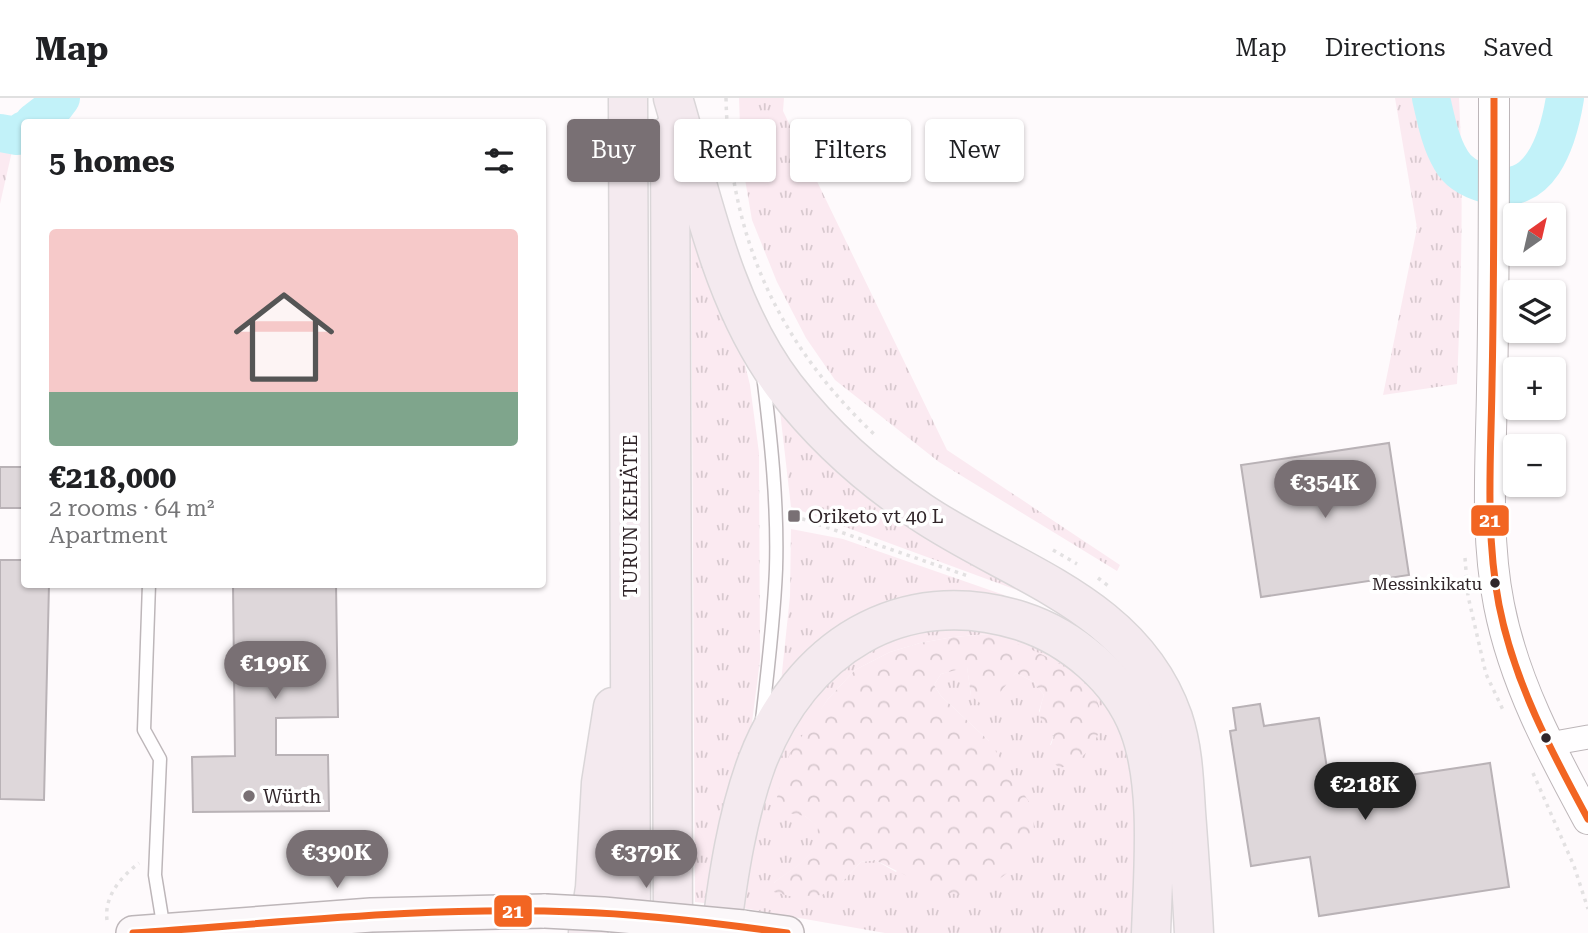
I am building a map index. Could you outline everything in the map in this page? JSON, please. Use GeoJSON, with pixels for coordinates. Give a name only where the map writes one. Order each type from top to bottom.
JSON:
{"type":"FeatureCollection","features":[{"type":"Feature","properties":{"kind":"highway","name":"TURUN KEHÄTIE"},"geometry":{"type":"LineString","coordinates":[[628,98],[631,933]]}},
{"type":"Feature","properties":{"kind":"highway"},"geometry":{"type":"LineString","coordinates":[[671,98],[710,232],[734,295],[757,343],[785,387],[834,442],[876,479],[922,513],[1075,600],[1109,624],[1135,651],[1164,694],[1182,753],[1194,933]]}},
{"type":"Feature","properties":{"kind":"highway"},"geometry":{"type":"LineString","coordinates":[[671,98],[673,933]]}},
{"type":"Feature","properties":{"kind":"highway"},"geometry":{"type":"LineString","coordinates":[[588,933],[601,783],[630,591]]}},
{"type":"Feature","properties":{"kind":"highway"},"geometry":{"type":"LineString","coordinates":[[732,930],[726,891],[738,830],[757,762],[780,716],[808,678],[841,647],[877,625],[921,613],[964,610],[993,614],[1038,628],[1076,650],[1102,671],[1122,696],[1140,729],[1147,756],[1153,831],[1151,933]]}},
{"type":"Feature","properties":{"kind":"main road"},"geometry":{"type":"LineString","coordinates":[[147,930],[371,915],[545,911],[603,914],[732,930],[787,933]]}},
{"type":"Feature","properties":{"kind":"street"},"geometry":{"type":"LineString","coordinates":[[1494,98],[1491,477],[1494,573],[1499,605],[1518,676],[1588,819]]}},
{"type":"Feature","properties":{"kind":"street"},"geometry":{"type":"LineString","coordinates":[[1549,744],[1588,737]]}},
{"type":"Feature","properties":{"kind":"lane"},"geometry":{"type":"LineString","coordinates":[[757,343],[775,501],[776,567],[772,635],[757,762]]}},
{"type":"Feature","properties":{"kind":"lane"},"geometry":{"type":"LineString","coordinates":[[147,930],[155,875],[160,759],[145,730],[149,588]]}},
{"type":"Feature","properties":{"kind":"path"},"geometry":{"type":"LineString","coordinates":[[794,516],[972,577]]}},
{"type":"Feature","properties":{"kind":"path"},"geometry":{"type":"LineString","coordinates":[[147,930],[107,903],[134,868],[155,852]]}},
{"type":"Feature","properties":{"kind":"green space"},"geometry":{"type":"Polygon","coordinates":[[[739,98],[784,98],[783,111],[790,125],[790,182],[817,182],[947,450],[1120,565],[1117,571],[939,462],[835,380],[806,338],[777,282],[752,220],[745,182],[776,182],[776,119],[740,119],[739,98]]]}},
{"type":"Feature","properties":{"kind":"green space"},"geometry":{"type":"Polygon","coordinates":[[[1395,98],[1459,98],[1461,241],[1457,384],[1383,395],[1417,228],[1395,98]]]}},
{"type":"Feature","properties":{"kind":"green space"},"geometry":{"type":"Polygon","coordinates":[[[0,147],[12,151],[0,204],[0,147]]]}},
{"type":"Feature","properties":{"kind":"green space"},"geometry":{"type":"Polygon","coordinates":[[[691,209],[737,332],[750,385],[759,453],[760,660],[750,738],[712,904],[695,902],[691,209]]]}},
{"type":"Feature","properties":{"kind":"green space"},"geometry":{"type":"Polygon","coordinates":[[[778,394],[1041,599],[791,507],[778,394]]]}},
{"type":"Feature","properties":{"kind":"green space"},"geometry":{"type":"Polygon","coordinates":[[[791,529],[843,539],[1004,595],[1001,600],[781,682],[790,596],[791,529]]]}},
{"type":"Feature","properties":{"kind":"green space"},"geometry":{"type":"Polygon","coordinates":[[[1003,622],[1098,683],[1137,763],[1135,933],[885,933],[737,907],[777,740],[874,635],[1003,622]],[[989,634],[920,643],[890,652],[855,670],[828,699],[811,725],[805,816],[819,827],[817,838],[810,855],[774,883],[842,882],[861,862],[875,860],[896,872],[989,741],[941,696],[934,685],[941,674],[967,666],[971,696],[1008,681],[1016,673],[1034,682],[1044,695],[1039,711],[1054,735],[1050,745],[1100,727],[989,634]]]}},
{"type":"Feature","properties":{"kind":"green space"},"geometry":{"type":"Polygon","coordinates":[[[989,634],[1025,647],[1066,668],[1083,681],[1095,697],[1101,714],[1098,734],[1092,746],[1079,759],[1060,768],[1047,758],[1054,735],[1040,717],[1044,695],[1034,682],[1016,673],[997,696],[980,703],[971,696],[967,667],[941,674],[934,685],[941,696],[989,741],[1033,808],[1034,833],[1010,871],[983,891],[964,895],[939,892],[875,860],[861,862],[842,882],[822,895],[793,897],[774,892],[774,883],[804,861],[816,838],[818,827],[805,816],[783,812],[777,797],[790,753],[828,699],[855,670],[890,652],[953,637],[989,634]]]}},
{"type":"Feature","properties":{"kind":"building"},"geometry":{"type":"Polygon","coordinates":[[[1389,443],[1409,575],[1261,597],[1241,465],[1389,443]]]}},
{"type":"Feature","properties":{"kind":"building"},"geometry":{"type":"Polygon","coordinates":[[[0,467],[21,467],[21,508],[0,508],[0,467]]]}},
{"type":"Feature","properties":{"kind":"building"},"geometry":{"type":"Polygon","coordinates":[[[0,560],[21,560],[21,588],[49,588],[44,800],[0,799],[0,560]]]}},
{"type":"Feature","properties":{"kind":"building"},"geometry":{"type":"Polygon","coordinates":[[[233,588],[336,588],[338,717],[276,718],[276,755],[328,755],[329,811],[193,812],[192,757],[235,756],[233,588]]]}},
{"type":"Feature","properties":{"kind":"building"},"geometry":{"type":"Polygon","coordinates":[[[1260,704],[1264,726],[1319,718],[1330,787],[1490,763],[1509,887],[1319,916],[1310,857],[1251,866],[1230,731],[1236,730],[1233,708],[1260,704]]]}},
{"type":"Feature","properties":{"kind":"waterway"},"geometry":{"type":"LineString","coordinates":[[38,119],[61,98]]}},
{"type":"Feature","properties":{"kind":"waterway"},"geometry":{"type":"LineString","coordinates":[[1431,98],[1441,138],[1454,165],[1476,180],[1505,187],[1520,183],[1533,175],[1543,163],[1557,132],[1565,98]]}},
{"type":"Feature","properties":{"kind":"waterway"},"geometry":{"type":"LineString","coordinates":[[0,133],[17,136],[21,133]]}},
{"type":"Feature","properties":{"kind":"transit line","name":"21"},"geometry":{"type":"LineString","coordinates":[[1494,98],[1490,494],[1495,578],[1506,634],[1524,689],[1588,819]]}},
{"type":"Feature","properties":{"kind":"transit line","name":"21"},"geometry":{"type":"LineString","coordinates":[[133,933],[354,916],[464,911],[602,913],[708,922],[787,933]]}},
{"type":"Feature","properties":{"kind":"place","name":"Oriketo vt 40 L"},"geometry":{"type":"Point","coordinates":[794,516]}},
{"type":"Feature","properties":{"kind":"place","name":"Messinkikatu"},"geometry":{"type":"Point","coordinates":[1495,583]}},
{"type":"Feature","properties":{"kind":"place","name":"Würth"},"geometry":{"type":"Point","coordinates":[249,796]}}]}
